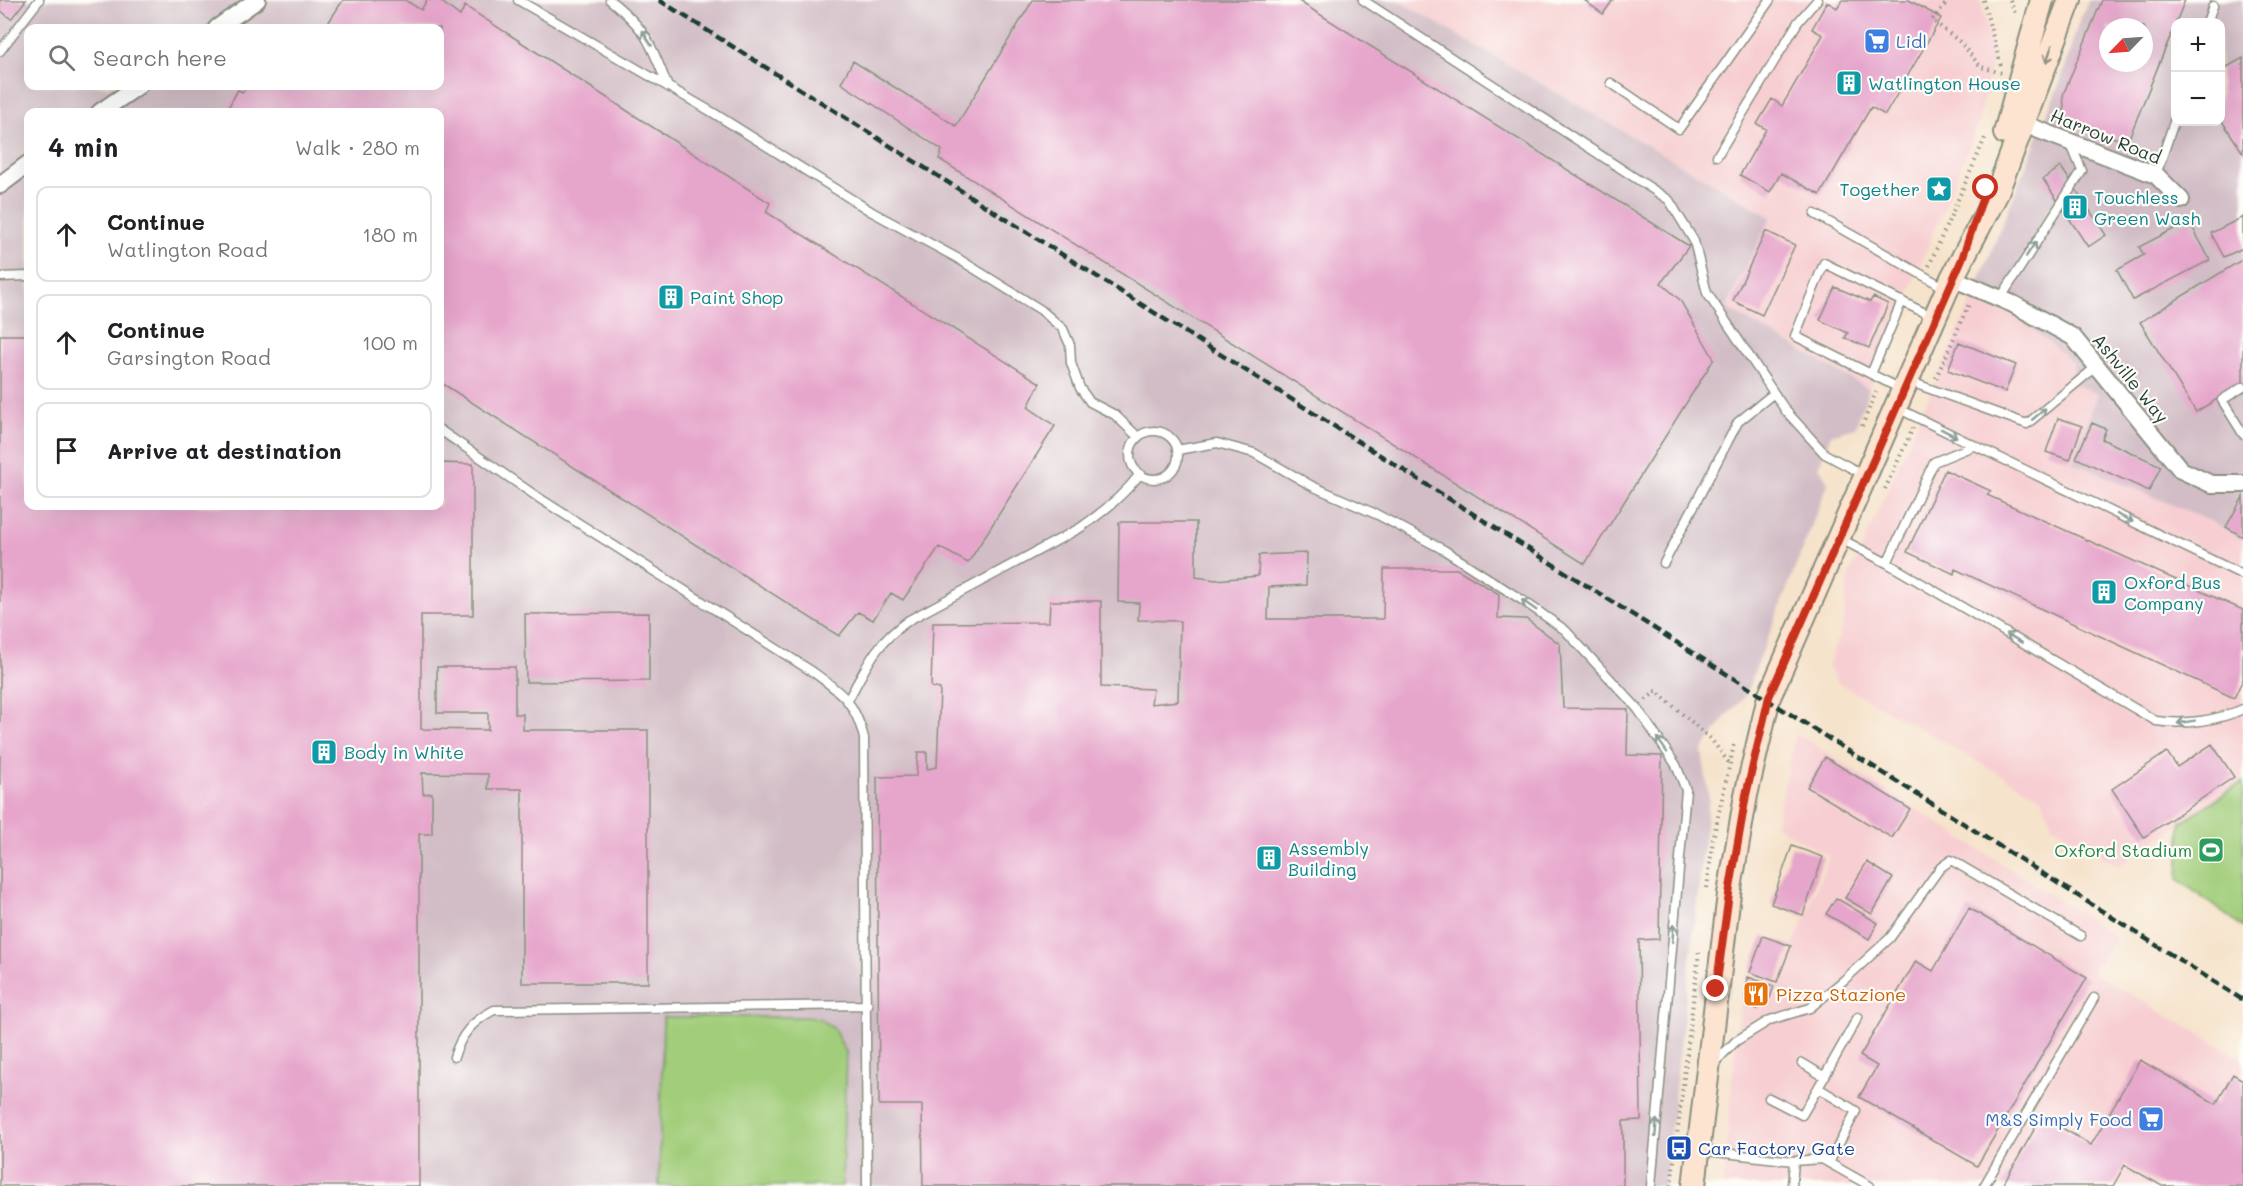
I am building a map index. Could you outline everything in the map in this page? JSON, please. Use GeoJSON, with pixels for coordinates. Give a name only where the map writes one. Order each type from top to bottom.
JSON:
{"type":"FeatureCollection","features":[{"type":"Feature","properties":{"kind":"main road"},"geometry":{"type":"LineString","coordinates":[[2016,121],[2042,0]]}},
{"type":"Feature","properties":{"kind":"main road"},"geometry":{"type":"LineString","coordinates":[[1694,1186],[1730,883],[1746,795],[1769,697],[1936,319],[2016,121],[2070,0]]}},
{"type":"Feature","properties":{"kind":"street"},"geometry":{"type":"LineString","coordinates":[[223,24],[257,0]]}},
{"type":"Feature","properties":{"kind":"street"},"geometry":{"type":"LineString","coordinates":[[108,108],[133,90]]}},
{"type":"Feature","properties":{"kind":"street","name":"Harrow Road"},"geometry":{"type":"LineString","coordinates":[[2016,121],[2156,175],[2181,200]]}},
{"type":"Feature","properties":{"kind":"street"},"geometry":{"type":"LineString","coordinates":[[3,179],[24,167]]}},
{"type":"Feature","properties":{"kind":"street","name":"Ashville Way"},"geometry":{"type":"LineString","coordinates":[[1954,276],[2073,337],[2181,470],[2211,484],[2243,484]]}},
{"type":"Feature","properties":{"kind":"lane"},"geometry":{"type":"LineString","coordinates":[[0,51],[39,0]]}},
{"type":"Feature","properties":{"kind":"lane"},"geometry":{"type":"LineString","coordinates":[[518,0],[668,87],[872,212],[957,258],[1041,310],[1063,329],[1070,345],[1071,363],[1080,388],[1090,402],[1115,415],[1138,437]]}},
{"type":"Feature","properties":{"kind":"lane"},"geometry":{"type":"LineString","coordinates":[[610,0],[636,22],[650,39],[668,87]]}},
{"type":"Feature","properties":{"kind":"lane"},"geometry":{"type":"LineString","coordinates":[[1363,0],[1669,200],[1694,241],[1707,293],[1774,393],[1825,454],[1867,476]]}},
{"type":"Feature","properties":{"kind":"lane"},"geometry":{"type":"LineString","coordinates":[[1611,83],[1679,129],[1770,0]]}},
{"type":"Feature","properties":{"kind":"lane"},"geometry":{"type":"LineString","coordinates":[[1717,156],[1798,22],[1817,0]]}},
{"type":"Feature","properties":{"kind":"lane"},"geometry":{"type":"LineString","coordinates":[[2208,18],[2213,6]]}},
{"type":"Feature","properties":{"kind":"lane"},"geometry":{"type":"LineString","coordinates":[[2156,175],[2172,126]]}},
{"type":"Feature","properties":{"kind":"lane"},"geometry":{"type":"LineString","coordinates":[[2000,298],[2082,171],[2070,142]]}},
{"type":"Feature","properties":{"kind":"lane"},"geometry":{"type":"LineString","coordinates":[[1815,214],[1954,276]]}},
{"type":"Feature","properties":{"kind":"lane"},"geometry":{"type":"LineString","coordinates":[[1936,319],[1824,263],[1795,336],[1871,374],[1903,393],[1973,446],[2243,575]]}},
{"type":"Feature","properties":{"kind":"lane"},"geometry":{"type":"LineString","coordinates":[[0,277],[24,276]]}},
{"type":"Feature","properties":{"kind":"lane"},"geometry":{"type":"LineString","coordinates":[[1871,374],[1902,301]]}},
{"type":"Feature","properties":{"kind":"lane"},"geometry":{"type":"LineString","coordinates":[[1903,393],[2027,424],[2097,366]]}},
{"type":"Feature","properties":{"kind":"lane"},"geometry":{"type":"LineString","coordinates":[[2243,387],[2222,400],[2243,434]]}},
{"type":"Feature","properties":{"kind":"lane"},"geometry":{"type":"LineString","coordinates":[[1664,563],[1738,422],[1774,393]]}},
{"type":"Feature","properties":{"kind":"lane"},"geometry":{"type":"LineString","coordinates":[[1149,432],[1161,433],[1172,440],[1177,450],[1176,464],[1167,476],[1153,479],[1134,470],[1130,456],[1133,443],[1138,437],[1149,432]]}},
{"type":"Feature","properties":{"kind":"lane"},"geometry":{"type":"LineString","coordinates":[[444,433],[539,498],[813,672],[848,700],[859,720],[864,738],[868,1005],[867,1186]]}},
{"type":"Feature","properties":{"kind":"lane"},"geometry":{"type":"LineString","coordinates":[[1177,450],[1217,443],[1254,453],[1312,486],[1378,515],[1444,550],[1564,630],[1636,708],[1676,765],[1686,790],[1651,1186]]}},
{"type":"Feature","properties":{"kind":"lane"},"geometry":{"type":"LineString","coordinates":[[1887,562],[1934,462],[1973,446]]}},
{"type":"Feature","properties":{"kind":"lane"},"geometry":{"type":"LineString","coordinates":[[848,700],[872,653],[890,634],[919,615],[1080,528],[1122,495],[1140,474]]}},
{"type":"Feature","properties":{"kind":"lane"},"geometry":{"type":"LineString","coordinates":[[1839,538],[1887,562],[2156,721],[2176,724],[2216,718],[2243,709]]}},
{"type":"Feature","properties":{"kind":"lane"},"geometry":{"type":"LineString","coordinates":[[1708,1068],[1736,1041],[1770,1020],[1810,1008],[1844,980],[1890,938],[1940,868],[1950,860],[2081,936]]}},
{"type":"Feature","properties":{"kind":"lane"},"geometry":{"type":"LineString","coordinates":[[1984,1186],[2094,998]]}},
{"type":"Feature","properties":{"kind":"lane"},"geometry":{"type":"LineString","coordinates":[[454,1057],[459,1040],[471,1026],[495,1010],[868,1005]]}},
{"type":"Feature","properties":{"kind":"lane"},"geometry":{"type":"LineString","coordinates":[[1769,1098],[1802,1115],[1858,1017]]}},
{"type":"Feature","properties":{"kind":"lane"},"geometry":{"type":"LineString","coordinates":[[1802,1064],[1825,1077]]}},
{"type":"Feature","properties":{"kind":"lane"},"geometry":{"type":"LineString","coordinates":[[1818,1088],[1856,1111],[1829,1163]]}},
{"type":"Feature","properties":{"kind":"lane"},"geometry":{"type":"LineString","coordinates":[[1698,1150],[1794,1161],[1822,1159],[1870,1186]]}},
{"type":"Feature","properties":{"kind":"lane"},"geometry":{"type":"LineString","coordinates":[[1792,1186],[1794,1161]]}},
{"type":"Feature","properties":{"kind":"path"},"geometry":{"type":"LineString","coordinates":[[1949,0],[1932,20],[1960,42],[1981,67],[2003,74],[1983,0]]}},
{"type":"Feature","properties":{"kind":"path"},"geometry":{"type":"LineString","coordinates":[[1636,708],[1656,691],[1711,739]]}},
{"type":"Feature","properties":{"kind":"shaded area"},"geometry":{"type":"Polygon","coordinates":[[[0,0],[1397,0],[1771,217],[1726,308],[1869,389],[1855,428],[1831,435],[1819,466],[1828,484],[1744,698],[1727,715],[1702,751],[1709,798],[1664,1186],[0,1186],[0,0]]]}},
{"type":"Feature","properties":{"kind":"shaded area"},"geometry":{"type":"Polygon","coordinates":[[[1397,0],[1980,0],[1994,52],[1978,125],[1869,389],[1725,308],[1770,216],[1397,0]]]}},
{"type":"Feature","properties":{"kind":"shaded area"},"geometry":{"type":"Polygon","coordinates":[[[2089,0],[2240,0],[2243,3],[2243,540],[2208,520],[2072,462],[2098,394],[2068,382],[2074,364],[2016,315],[1974,294],[2062,77],[2078,24],[2089,0]]]}},
{"type":"Feature","properties":{"kind":"shaded area"},"geometry":{"type":"Polygon","coordinates":[[[1974,295],[2016,315],[2075,364],[2068,382],[2098,394],[2208,520],[2243,540],[2243,782],[2118,866],[2052,825],[2042,798],[1837,682],[1828,665],[1845,620],[1845,598],[1851,572],[1974,295]]]}},
{"type":"Feature","properties":{"kind":"shaded area"},"geometry":{"type":"Polygon","coordinates":[[[1796,733],[2117,937],[2092,972],[2243,1059],[2243,1186],[1723,1186],[1737,1029],[1746,973],[1778,984],[1829,856],[1775,826],[1796,733]]]}},
{"type":"Feature","properties":{"kind":"green space","name":"Oxford Stadium"},"geometry":{"type":"Polygon","coordinates":[[[2243,782],[2243,928],[2178,879],[2181,822],[2243,782]]]}},
{"type":"Feature","properties":{"kind":"green space"},"geometry":{"type":"Polygon","coordinates":[[[663,1017],[804,1017],[818,1018],[833,1028],[846,1052],[842,1186],[659,1186],[663,1017]]]}},
{"type":"Feature","properties":{"kind":"building"},"geometry":{"type":"Polygon","coordinates":[[[0,0],[26,0],[11,19],[0,10],[0,0]]]}},
{"type":"Feature","properties":{"kind":"building","name":"Paint Shop"},"geometry":{"type":"Polygon","coordinates":[[[343,0],[405,0],[421,10],[427,0],[439,0],[460,16],[465,6],[770,203],[766,212],[1040,383],[1028,407],[1055,426],[968,563],[939,547],[903,600],[891,593],[873,620],[858,612],[839,636],[444,385],[444,108],[232,108],[229,106],[238,90],[243,92],[244,90],[444,90],[444,24],[328,24],[343,0]]]}},
{"type":"Feature","properties":{"kind":"building"},"geometry":{"type":"Polygon","coordinates":[[[1033,0],[1297,0],[1689,246],[1661,283],[1680,300],[1714,359],[1585,564],[939,159],[942,150],[841,83],[853,61],[956,126],[1033,0]]]}},
{"type":"Feature","properties":{"kind":"building"},"geometry":{"type":"Polygon","coordinates":[[[1584,0],[1613,0],[1603,14],[1584,0]]]}},
{"type":"Feature","properties":{"kind":"building","name":"Watlington House"},"geometry":{"type":"Polygon","coordinates":[[[1842,0],[1909,0],[1941,18],[1885,115],[1871,107],[1820,195],[1781,173],[1770,192],[1740,175],[1766,129],[1757,124],[1772,99],[1782,106],[1823,35],[1812,29],[1827,2],[1837,8],[1842,0]]]}},
{"type":"Feature","properties":{"kind":"building"},"geometry":{"type":"Polygon","coordinates":[[[2102,0],[2185,0],[2178,18],[2171,18],[2171,35],[2127,143],[2065,118],[2063,95],[2102,0]]]}},
{"type":"Feature","properties":{"kind":"building"},"geometry":{"type":"Polygon","coordinates":[[[2243,58],[2243,153],[2225,126],[2225,68],[2243,58]]]}},
{"type":"Feature","properties":{"kind":"building","name":"Touchless Green Wash"},"geometry":{"type":"Polygon","coordinates":[[[2061,167],[2106,235],[2088,247],[2043,179],[2061,167]]]}},
{"type":"Feature","properties":{"kind":"building"},"geometry":{"type":"Polygon","coordinates":[[[2243,217],[2243,248],[2224,257],[2211,233],[2243,217]]]}},
{"type":"Feature","properties":{"kind":"building"},"geometry":{"type":"Polygon","coordinates":[[[2189,221],[2210,260],[2133,300],[2117,270],[2144,255],[2139,247],[2189,221]]]}},
{"type":"Feature","properties":{"kind":"building"},"geometry":{"type":"Polygon","coordinates":[[[1766,231],[1795,245],[1762,315],[1733,301],[1766,231]]]}},
{"type":"Feature","properties":{"kind":"building"},"geometry":{"type":"Polygon","coordinates":[[[2243,259],[2243,383],[2196,412],[2140,322],[2243,259]]]}},
{"type":"Feature","properties":{"kind":"building"},"geometry":{"type":"Polygon","coordinates":[[[1835,287],[1870,302],[1873,297],[1888,304],[1869,348],[1845,338],[1848,333],[1820,320],[1835,287]]]}},
{"type":"Feature","properties":{"kind":"building","name":"Body in White"},"geometry":{"type":"Polygon","coordinates":[[[0,335],[24,335],[24,510],[444,510],[444,463],[473,464],[473,615],[421,615],[421,729],[488,730],[488,713],[437,713],[437,667],[515,667],[515,714],[523,714],[523,730],[648,730],[648,983],[522,983],[522,789],[488,789],[488,774],[422,773],[423,794],[432,793],[432,834],[419,834],[419,1186],[0,1186],[0,335]]]}},
{"type":"Feature","properties":{"kind":"building"},"geometry":{"type":"Polygon","coordinates":[[[1959,342],[2016,365],[2005,392],[1948,370],[1959,342]]]}},
{"type":"Feature","properties":{"kind":"building"},"geometry":{"type":"Polygon","coordinates":[[[2058,418],[2082,426],[2070,460],[2046,452],[2058,418]]]}},
{"type":"Feature","properties":{"kind":"building"},"geometry":{"type":"Polygon","coordinates":[[[2092,423],[2106,429],[2102,439],[2161,466],[2149,491],[2076,458],[2092,423]]]}},
{"type":"Feature","properties":{"kind":"building","name":"Oxford Bus Company"},"geometry":{"type":"Polygon","coordinates":[[[1945,470],[1991,491],[1987,495],[2243,610],[2243,679],[2234,698],[1955,569],[1954,574],[1907,552],[1945,470]]]}},
{"type":"Feature","properties":{"kind":"building"},"geometry":{"type":"Polygon","coordinates":[[[2243,497],[2243,537],[2226,527],[2243,497]]]}},
{"type":"Feature","properties":{"kind":"building","name":"Assembly Building"},"geometry":{"type":"Polygon","coordinates":[[[1119,522],[1196,522],[1196,577],[1216,580],[1258,576],[1259,555],[1307,553],[1306,585],[1269,587],[1268,619],[1383,619],[1384,569],[1457,569],[1499,594],[1498,618],[1526,619],[1560,644],[1563,708],[1628,709],[1627,755],[1662,756],[1659,939],[1639,940],[1641,1120],[1623,1121],[1623,1186],[923,1186],[922,1105],[879,1105],[877,777],[916,776],[918,752],[927,752],[927,769],[937,767],[940,689],[931,687],[933,623],[1049,622],[1050,601],[1101,601],[1101,687],[1153,689],[1151,704],[1178,701],[1180,621],[1138,620],[1139,603],[1118,602],[1119,522]]]}},
{"type":"Feature","properties":{"kind":"building"},"geometry":{"type":"Polygon","coordinates":[[[649,613],[649,681],[526,682],[525,614],[649,613]]]}},
{"type":"Feature","properties":{"kind":"building"},"geometry":{"type":"Polygon","coordinates":[[[2212,744],[2234,777],[2144,837],[2112,789],[2167,752],[2177,767],[2212,744]]]}},
{"type":"Feature","properties":{"kind":"building"},"geometry":{"type":"Polygon","coordinates":[[[1825,757],[1910,809],[1892,838],[1807,787],[1825,757]]]}},
{"type":"Feature","properties":{"kind":"building"},"geometry":{"type":"Polygon","coordinates":[[[1792,846],[1823,857],[1803,915],[1771,904],[1792,846]]]}},
{"type":"Feature","properties":{"kind":"building"},"geometry":{"type":"Polygon","coordinates":[[[1867,862],[1893,878],[1872,914],[1845,898],[1867,862]]]}},
{"type":"Feature","properties":{"kind":"building"},"geometry":{"type":"Polygon","coordinates":[[[1836,898],[1878,923],[1869,939],[1826,914],[1836,898]]]}},
{"type":"Feature","properties":{"kind":"building"},"geometry":{"type":"Polygon","coordinates":[[[1969,908],[2087,978],[1977,1166],[1859,1097],[1877,1066],[1860,1056],[1916,961],[1933,971],[1969,908]]]}},
{"type":"Feature","properties":{"kind":"building"},"geometry":{"type":"Polygon","coordinates":[[[1763,936],[1791,946],[1777,982],[1750,972],[1763,936]]]}},
{"type":"Feature","properties":{"kind":"building"},"geometry":{"type":"Polygon","coordinates":[[[1748,977],[1774,986],[1770,998],[1756,1009],[1745,997],[1748,977]]]}},
{"type":"Feature","properties":{"kind":"building"},"geometry":{"type":"Polygon","coordinates":[[[2140,1060],[2216,1104],[2233,1074],[2243,1080],[2243,1186],[2162,1186],[2125,1165],[2113,1186],[2002,1186],[2042,1116],[2091,1145],[2140,1060]]]}},
{"type":"Feature","properties":{"kind":"railway"},"geometry":{"type":"LineString","coordinates":[[659,0],[2243,1000]]}},
{"type":"Feature","properties":{"kind":"place","name":"Lidl"},"geometry":{"type":"Point","coordinates":[1877,41]}},
{"type":"Feature","properties":{"kind":"place","name":"Watlington House"},"geometry":{"type":"Point","coordinates":[1849,83]}},
{"type":"Feature","properties":{"kind":"place","name":"Together"},"geometry":{"type":"Point","coordinates":[1939,189]}},
{"type":"Feature","properties":{"kind":"place","name":"Touchless Green Wash"},"geometry":{"type":"Point","coordinates":[2075,207]}},
{"type":"Feature","properties":{"kind":"place","name":"Paint Shop"},"geometry":{"type":"Point","coordinates":[671,297]}},
{"type":"Feature","properties":{"kind":"place","name":"Oxford Bus Company"},"geometry":{"type":"Point","coordinates":[2104,592]}},
{"type":"Feature","properties":{"kind":"place","name":"Body in White"},"geometry":{"type":"Point","coordinates":[324,752]}},
{"type":"Feature","properties":{"kind":"place","name":"Oxford Stadium"},"geometry":{"type":"Point","coordinates":[2211,850]}},
{"type":"Feature","properties":{"kind":"place","name":"Assembly Building"},"geometry":{"type":"Point","coordinates":[1269,858]}},
{"type":"Feature","properties":{"kind":"place","name":"Pizza Stazione"},"geometry":{"type":"Point","coordinates":[1756,994]}},
{"type":"Feature","properties":{"kind":"place","name":"M&S Simply Food"},"geometry":{"type":"Point","coordinates":[2151,1119]}},
{"type":"Feature","properties":{"kind":"place","name":"Car Factory Gate"},"geometry":{"type":"Point","coordinates":[1679,1148]}},
{"type":"Feature","properties":{"kind":"route"},"geometry":{"type":"LineString","coordinates":[[1716,989],[1746,795],[1769,697],[1962,259],[1986,188]]}}]}
